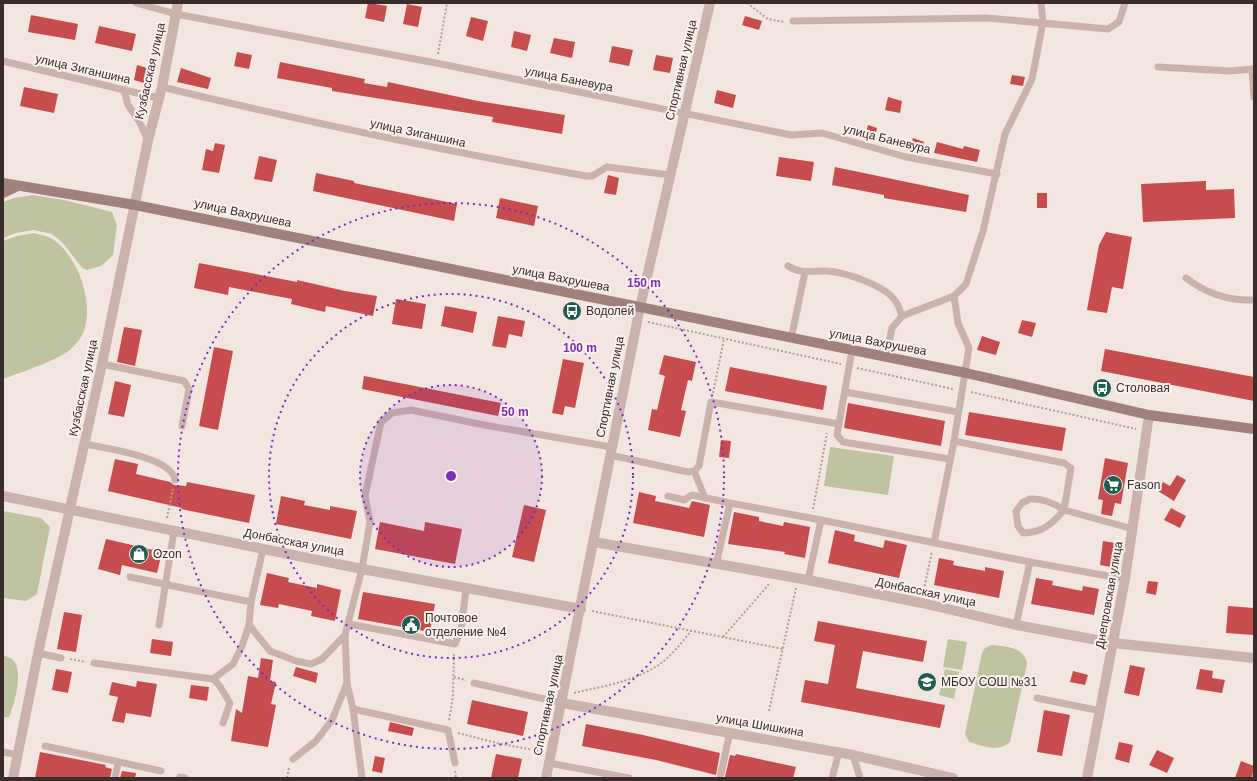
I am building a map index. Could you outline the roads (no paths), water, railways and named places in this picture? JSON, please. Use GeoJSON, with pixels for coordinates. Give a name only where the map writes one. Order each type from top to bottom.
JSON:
{"type":"FeatureCollection","features":[{"type":"Feature","properties":{"kind":"main road","name":"улица Вахрушева"},"geometry":{"type":"LineString","coordinates":[[3,183],[135,205],[640,307],[791,339],[966,373],[1149,415],[1254,429]]}},
{"type":"Feature","properties":{"kind":"main road"},"geometry":{"type":"LineString","coordinates":[[3,193],[18,186]]}},
{"type":"Feature","properties":{"kind":"street","name":"Кузбасская улица"},"geometry":{"type":"LineString","coordinates":[[13,778],[38,653],[85,444],[148,140],[162,87],[178,3]]}},
{"type":"Feature","properties":{"kind":"street","name":"Спортивная улица"},"geometry":{"type":"LineString","coordinates":[[546,778],[581,609],[637,320],[710,3]]}},
{"type":"Feature","properties":{"kind":"street","name":"Днепровская улица"},"geometry":{"type":"LineString","coordinates":[[1087,778],[1125,579],[1149,415]]}},
{"type":"Feature","properties":{"kind":"street","name":"Донбасская улица"},"geometry":{"type":"LineString","coordinates":[[3,496],[362,569],[581,609]]}},
{"type":"Feature","properties":{"kind":"street","name":"Донбасская улица"},"geometry":{"type":"LineString","coordinates":[[594,542],[922,603],[1016,625],[1113,643],[1254,658]]}},
{"type":"Feature","properties":{"kind":"street","name":"улица Шишкина"},"geometry":{"type":"LineString","coordinates":[[562,699],[839,752],[949,778]]}},
{"type":"Feature","properties":{"kind":"lane","name":"улица Баневура"},"geometry":{"type":"LineString","coordinates":[[136,3],[176,14],[436,63],[791,135],[822,133],[906,157],[997,174]]}},
{"type":"Feature","properties":{"kind":"lane"},"geometry":{"type":"LineString","coordinates":[[886,357],[892,328],[902,316],[954,296],[966,284],[983,231],[1005,134],[1032,78],[1043,22],[1041,3]]}},
{"type":"Feature","properties":{"kind":"lane"},"geometry":{"type":"LineString","coordinates":[[793,21],[987,18],[1108,29],[1119,22],[1125,3]]}},
{"type":"Feature","properties":{"kind":"lane","name":"улица Зиганшина"},"geometry":{"type":"LineString","coordinates":[[3,61],[158,98]]}},
{"type":"Feature","properties":{"kind":"lane"},"geometry":{"type":"LineString","coordinates":[[1158,67],[1230,71],[1253,69],[1254,97]]}},
{"type":"Feature","properties":{"kind":"lane","name":"улица Зиганшина"},"geometry":{"type":"LineString","coordinates":[[162,87],[270,113],[515,164],[586,176],[592,176],[607,167],[670,174]]}},
{"type":"Feature","properties":{"kind":"lane"},"geometry":{"type":"LineString","coordinates":[[124,90],[128,106],[139,121],[148,140]]}},
{"type":"Feature","properties":{"kind":"lane"},"geometry":{"type":"LineString","coordinates":[[788,266],[805,272],[827,271],[861,279],[883,290],[896,300],[902,316]]}},
{"type":"Feature","properties":{"kind":"lane"},"geometry":{"type":"LineString","coordinates":[[791,339],[805,272]]}},
{"type":"Feature","properties":{"kind":"lane"},"geometry":{"type":"LineString","coordinates":[[1186,278],[1200,290],[1235,301],[1254,300]]}},
{"type":"Feature","properties":{"kind":"lane"},"geometry":{"type":"LineString","coordinates":[[934,543],[954,441],[969,348],[958,323],[954,296]]}},
{"type":"Feature","properties":{"kind":"lane"},"geometry":{"type":"LineString","coordinates":[[852,350],[837,434],[843,442],[950,459]]}},
{"type":"Feature","properties":{"kind":"lane"},"geometry":{"type":"LineString","coordinates":[[102,364],[184,381],[189,389],[182,426]]}},
{"type":"Feature","properties":{"kind":"lane"},"geometry":{"type":"LineString","coordinates":[[845,392],[958,412]]}},
{"type":"Feature","properties":{"kind":"lane"},"geometry":{"type":"LineString","coordinates":[[362,778],[353,709],[347,683],[345,635],[362,569],[370,522],[365,496],[382,422],[392,413],[411,410],[611,451],[688,472],[694,471],[699,466],[712,402],[838,424]]}},
{"type":"Feature","properties":{"kind":"lane"},"geometry":{"type":"LineString","coordinates":[[954,441],[1064,463],[1071,468],[1064,510],[1053,523],[1033,533],[1023,533],[1018,526],[1016,511],[1022,503],[1039,499],[1055,504],[1064,510],[1133,529]]}},
{"type":"Feature","properties":{"kind":"lane"},"geometry":{"type":"LineString","coordinates":[[85,444],[143,456],[167,468],[174,475],[175,480]]}},
{"type":"Feature","properties":{"kind":"lane"},"geometry":{"type":"LineString","coordinates":[[694,471],[705,498]]}},
{"type":"Feature","properties":{"kind":"lane"},"geometry":{"type":"LineString","coordinates":[[668,496],[684,500],[692,495],[1030,562],[1125,579]]}},
{"type":"Feature","properties":{"kind":"lane"},"geometry":{"type":"LineString","coordinates":[[716,565],[730,502]]}},
{"type":"Feature","properties":{"kind":"lane"},"geometry":{"type":"LineString","coordinates":[[803,580],[821,520]]}},
{"type":"Feature","properties":{"kind":"lane"},"geometry":{"type":"LineString","coordinates":[[159,625],[169,530]]}},
{"type":"Feature","properties":{"kind":"lane"},"geometry":{"type":"LineString","coordinates":[[213,679],[233,664],[242,646],[249,625],[251,602],[263,549]]}},
{"type":"Feature","properties":{"kind":"lane"},"geometry":{"type":"LineString","coordinates":[[1016,625],[1030,562]]}},
{"type":"Feature","properties":{"kind":"lane"},"geometry":{"type":"LineString","coordinates":[[130,577],[251,602]]}},
{"type":"Feature","properties":{"kind":"lane"},"geometry":{"type":"LineString","coordinates":[[349,624],[455,644],[461,630],[466,589]]}},
{"type":"Feature","properties":{"kind":"lane"},"geometry":{"type":"LineString","coordinates":[[249,625],[270,651],[296,661],[311,664],[322,659],[345,635]]}},
{"type":"Feature","properties":{"kind":"lane"},"geometry":{"type":"LineString","coordinates":[[38,653],[61,658]]}},
{"type":"Feature","properties":{"kind":"lane"},"geometry":{"type":"LineString","coordinates":[[94,663],[213,679],[219,685],[230,703],[223,723]]}},
{"type":"Feature","properties":{"kind":"lane"},"geometry":{"type":"LineString","coordinates":[[293,759],[316,741],[332,720],[347,683]]}},
{"type":"Feature","properties":{"kind":"lane"},"geometry":{"type":"LineString","coordinates":[[474,683],[562,699]]}},
{"type":"Feature","properties":{"kind":"lane"},"geometry":{"type":"LineString","coordinates":[[1037,698],[1101,711]]}},
{"type":"Feature","properties":{"kind":"lane"},"geometry":{"type":"LineString","coordinates":[[353,709],[448,730],[455,763]]}},
{"type":"Feature","properties":{"kind":"lane"},"geometry":{"type":"LineString","coordinates":[[720,778],[730,732]]}},
{"type":"Feature","properties":{"kind":"lane"},"geometry":{"type":"LineString","coordinates":[[45,746],[118,763],[161,771]]}},
{"type":"Feature","properties":{"kind":"lane"},"geometry":{"type":"LineString","coordinates":[[3,752],[18,755]]}},
{"type":"Feature","properties":{"kind":"lane"},"geometry":{"type":"LineString","coordinates":[[832,778],[839,752]]}},
{"type":"Feature","properties":{"kind":"lane"},"geometry":{"type":"LineString","coordinates":[[853,755],[860,778]]}},
{"type":"Feature","properties":{"kind":"lane"},"geometry":{"type":"LineString","coordinates":[[550,758],[609,776],[629,778]]}},
{"type":"Feature","properties":{"kind":"lane"},"geometry":{"type":"LineString","coordinates":[[115,778],[118,763]]}},
{"type":"Feature","properties":{"kind":"place","name":"Водолей"},"geometry":{"type":"Point","coordinates":[572,311]}},
{"type":"Feature","properties":{"kind":"place","name":"Столовая"},"geometry":{"type":"Point","coordinates":[1102,388]}},
{"type":"Feature","properties":{"kind":"place","name":"Fason"},"geometry":{"type":"Point","coordinates":[1113,485]}},
{"type":"Feature","properties":{"kind":"place","name":"Ozon"},"geometry":{"type":"Point","coordinates":[139,554]}},
{"type":"Feature","properties":{"kind":"place","name":"Почтовое отделение №4"},"geometry":{"type":"Point","coordinates":[411,625]}},
{"type":"Feature","properties":{"kind":"place","name":"МБОУ СОШ №31"},"geometry":{"type":"Point","coordinates":[927,682]}}]}
